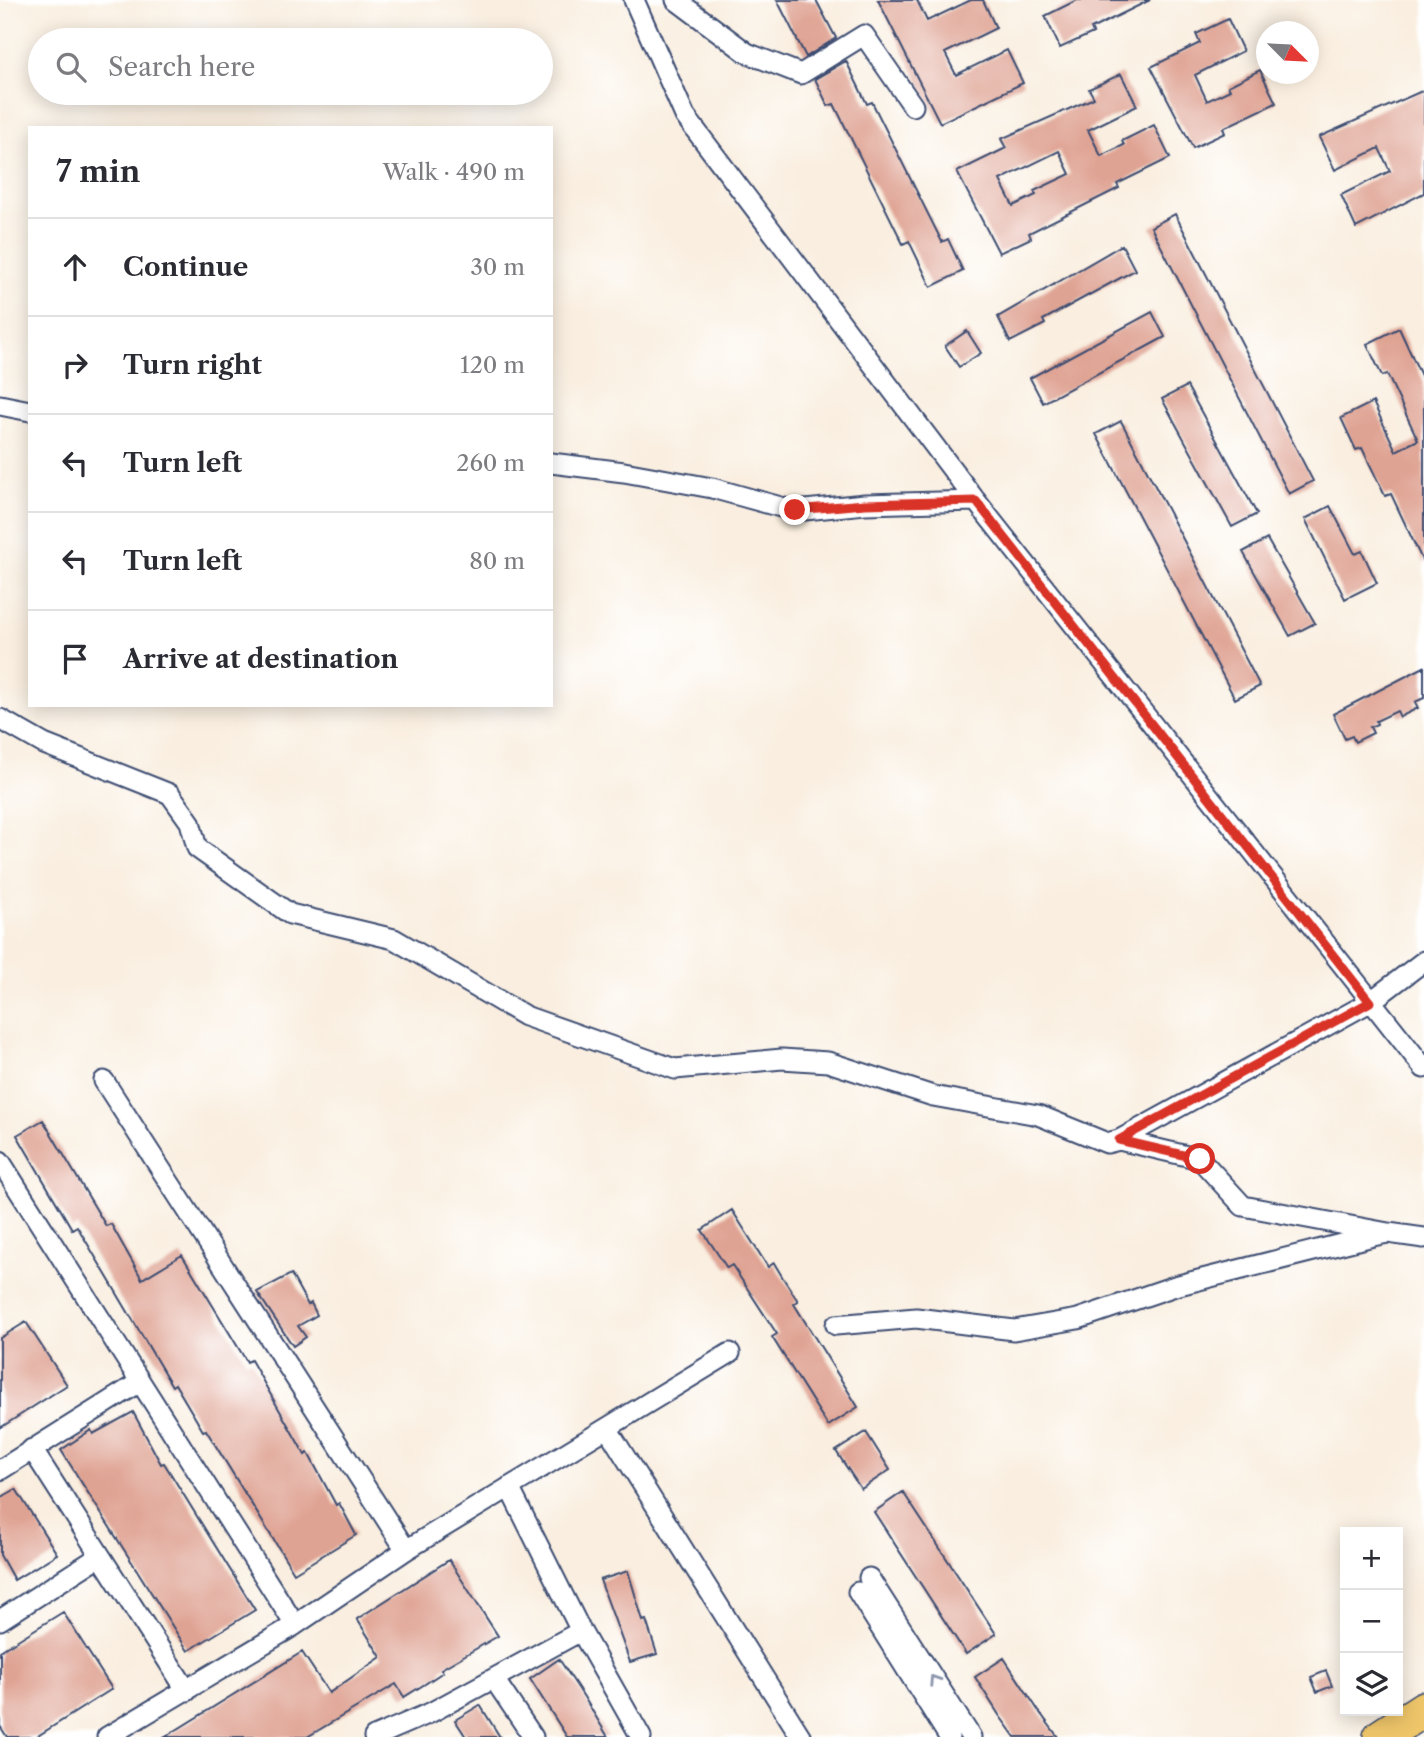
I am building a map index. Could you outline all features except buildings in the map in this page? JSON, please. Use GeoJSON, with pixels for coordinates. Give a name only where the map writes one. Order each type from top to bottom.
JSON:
{"type":"FeatureCollection","features":[{"type":"Feature","properties":{"kind":"highway"},"geometry":{"type":"LineString","coordinates":[[1381,1737],[1424,1709]]}},
{"type":"Feature","properties":{"kind":"street"},"geometry":{"type":"LineString","coordinates":[[634,0],[685,116],[976,501],[1424,1068]]}},
{"type":"Feature","properties":{"kind":"street"},"geometry":{"type":"LineString","coordinates":[[676,0],[747,53],[801,74],[864,35],[913,106]]}},
{"type":"Feature","properties":{"kind":"street"},"geometry":{"type":"LineString","coordinates":[[0,405],[28,411]]}},
{"type":"Feature","properties":{"kind":"street"},"geometry":{"type":"LineString","coordinates":[[553,463],[624,472],[712,488],[795,510],[865,504],[976,501]]}},
{"type":"Feature","properties":{"kind":"street"},"geometry":{"type":"LineString","coordinates":[[0,719],[44,744],[170,794],[190,822],[197,848],[290,914],[394,939],[524,1016],[675,1069],[782,1059],[828,1062],[933,1096],[1038,1115],[1107,1143],[1119,1140],[1370,1002],[1424,961]]}},
{"type":"Feature","properties":{"kind":"street"},"geometry":{"type":"LineString","coordinates":[[104,1081],[406,1550]]}},
{"type":"Feature","properties":{"kind":"street"},"geometry":{"type":"LineString","coordinates":[[1119,1140],[1200,1159],[1243,1206],[1424,1238]]}},
{"type":"Feature","properties":{"kind":"street"},"geometry":{"type":"LineString","coordinates":[[0,1161],[295,1625]]}},
{"type":"Feature","properties":{"kind":"street"},"geometry":{"type":"LineString","coordinates":[[835,1325],[916,1318],[972,1327],[1027,1328],[1078,1319],[1175,1286],[1388,1233]]}},
{"type":"Feature","properties":{"kind":"street"},"geometry":{"type":"LineString","coordinates":[[107,1737],[295,1625],[406,1550],[730,1353]]}},
{"type":"Feature","properties":{"kind":"street"},"geometry":{"type":"LineString","coordinates":[[0,1470],[140,1382]]}},
{"type":"Feature","properties":{"kind":"street"},"geometry":{"type":"LineString","coordinates":[[607,1427],[802,1737]]}},
{"type":"Feature","properties":{"kind":"street"},"geometry":{"type":"LineString","coordinates":[[32,1449],[187,1691]]}},
{"type":"Feature","properties":{"kind":"street"},"geometry":{"type":"LineString","coordinates":[[509,1487],[581,1631],[640,1737]]}},
{"type":"Feature","properties":{"kind":"street"},"geometry":{"type":"LineString","coordinates":[[0,1620],[100,1556]]}},
{"type":"Feature","properties":{"kind":"street"},"geometry":{"type":"LineString","coordinates":[[949,1737],[863,1585],[971,1737]]}},
{"type":"Feature","properties":{"kind":"street"},"geometry":{"type":"LineString","coordinates":[[374,1737],[430,1713],[581,1631]]}},
{"type":"Feature","properties":{"kind":"street"},"geometry":{"type":"LineString","coordinates":[[495,1679],[533,1737]]}},
{"type":"Feature","properties":{"kind":"route"},"geometry":{"type":"LineString","coordinates":[[795,510],[865,504],[976,501],[1370,1002],[1119,1140],[1200,1159]]}}]}
